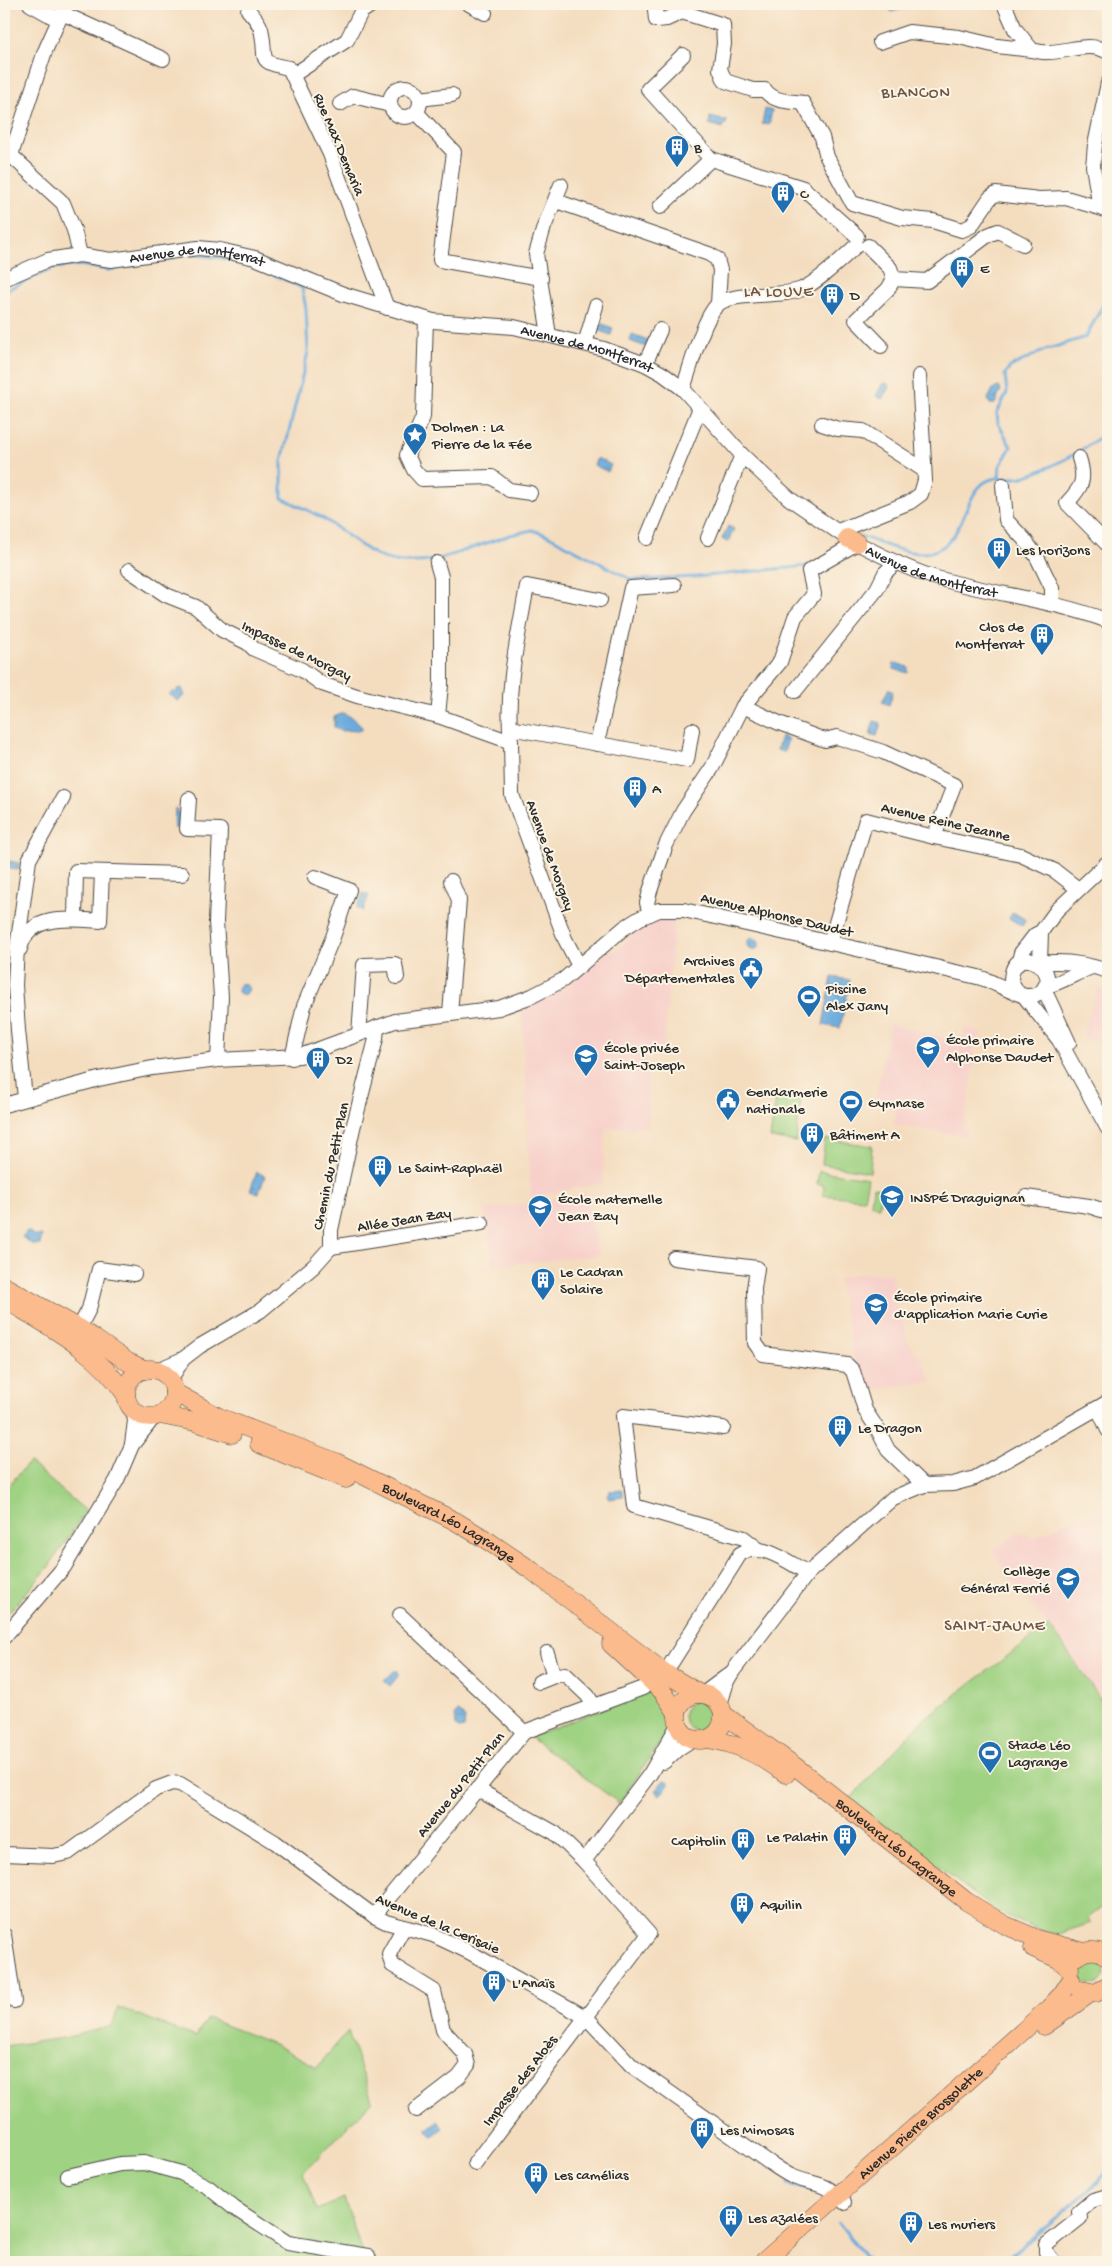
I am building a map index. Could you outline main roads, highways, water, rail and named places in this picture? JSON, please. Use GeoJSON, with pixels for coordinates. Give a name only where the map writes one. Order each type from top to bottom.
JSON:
{"type":"FeatureCollection","features":[{"type":"Feature","properties":{"kind":"main road","name":"Boulevard Léo Lagrange"},"geometry":{"type":"LineString","coordinates":[[4,1286],[79,1328],[128,1362],[162,1378],[219,1417],[336,1462],[397,1491],[457,1523],[531,1570],[666,1673],[701,1694]]}},
{"type":"Feature","properties":{"kind":"main road"},"geometry":{"type":"LineString","coordinates":[[4,1299],[73,1341],[105,1369],[130,1402],[142,1416],[157,1416],[171,1405],[162,1378],[139,1372],[130,1381],[130,1402]]}},
{"type":"Feature","properties":{"kind":"main road","name":"Boulevard Léo Lagrange"},"geometry":{"type":"LineString","coordinates":[[157,1416],[216,1428],[376,1492],[436,1523],[497,1560],[615,1648],[662,1692],[678,1719]]}},
{"type":"Feature","properties":{"kind":"main road"},"geometry":{"type":"LineString","coordinates":[[701,1694],[711,1696],[722,1709],[720,1729],[700,1739],[687,1736],[678,1719],[685,1700],[701,1694]]}},
{"type":"Feature","properties":{"kind":"main road","name":"Boulevard Léo Lagrange"},"geometry":{"type":"LineString","coordinates":[[722,1709],[966,1901],[1005,1925],[1040,1940],[1096,1954]]}},
{"type":"Feature","properties":{"kind":"main road","name":"Boulevard Léo Lagrange"},"geometry":{"type":"LineString","coordinates":[[700,1739],[735,1744],[769,1761],[955,1907],[999,1934],[1058,1959],[1071,1974],[1079,1989],[1103,1989]]}},
{"type":"Feature","properties":{"kind":"main road","name":"Avenue Pierre Brossolette"},"geometry":{"type":"LineString","coordinates":[[776,2262],[841,2198],[1049,2008],[1062,1994],[1071,1974],[1075,1958],[1096,1954],[1108,1938]]}},
{"type":"Feature","properties":{"kind":"main road","name":"Avenue Pierre Brossolette"},"geometry":{"type":"LineString","coordinates":[[763,2262],[1036,2032],[1103,1989]]}},
{"type":"Feature","properties":{"kind":"water"},"geometry":{"type":"Polygon","coordinates":[[[906,4],[907,8],[891,12],[890,5],[906,4]]]}},
{"type":"Feature","properties":{"kind":"water"},"geometry":{"type":"Polygon","coordinates":[[[765,109],[772,111],[769,125],[762,124],[765,109]]]}},
{"type":"Feature","properties":{"kind":"water"},"geometry":{"type":"Polygon","coordinates":[[[710,117],[727,121],[726,124],[724,124],[723,128],[709,124],[710,117]]]}},
{"type":"Feature","properties":{"kind":"water"},"geometry":{"type":"Polygon","coordinates":[[[600,323],[613,328],[611,335],[597,330],[600,323]]]}},
{"type":"Feature","properties":{"kind":"water"},"geometry":{"type":"Polygon","coordinates":[[[632,334],[648,340],[646,347],[630,341],[632,334]]]}},
{"type":"Feature","properties":{"kind":"water"},"geometry":{"type":"Polygon","coordinates":[[[887,383],[889,387],[882,399],[876,396],[882,384],[887,383]]]}},
{"type":"Feature","properties":{"kind":"water"},"geometry":{"type":"Polygon","coordinates":[[[999,387],[1001,390],[995,404],[990,404],[988,399],[993,389],[999,387]]]}},
{"type":"Feature","properties":{"kind":"water"},"geometry":{"type":"Polygon","coordinates":[[[597,458],[611,465],[608,472],[594,465],[597,458]]]}},
{"type":"Feature","properties":{"kind":"water"},"geometry":{"type":"Polygon","coordinates":[[[728,526],[734,529],[728,542],[722,539],[728,526]]]}},
{"type":"Feature","properties":{"kind":"water"},"geometry":{"type":"Polygon","coordinates":[[[896,663],[908,667],[908,673],[894,669],[893,665],[896,663]]]}},
{"type":"Feature","properties":{"kind":"water"},"geometry":{"type":"Polygon","coordinates":[[[182,688],[185,695],[178,701],[169,694],[172,691],[177,693],[177,689],[182,688]]]}},
{"type":"Feature","properties":{"kind":"water"},"geometry":{"type":"Polygon","coordinates":[[[889,688],[893,692],[889,705],[882,702],[889,688]]]}},
{"type":"Feature","properties":{"kind":"water"},"geometry":{"type":"Polygon","coordinates":[[[343,713],[351,717],[362,727],[362,730],[340,731],[334,727],[334,717],[343,713]]]}},
{"type":"Feature","properties":{"kind":"water"},"geometry":{"type":"Polygon","coordinates":[[[874,721],[881,723],[877,736],[870,734],[874,721]]]}},
{"type":"Feature","properties":{"kind":"water"},"geometry":{"type":"Polygon","coordinates":[[[781,736],[788,739],[784,752],[777,750],[781,736]]]}},
{"type":"Feature","properties":{"kind":"water"},"geometry":{"type":"Polygon","coordinates":[[[175,809],[177,809],[178,813],[182,813],[181,828],[174,828],[175,809]]]}},
{"type":"Feature","properties":{"kind":"water"},"geometry":{"type":"Polygon","coordinates":[[[5,860],[19,863],[18,870],[4,868],[5,860]]]}},
{"type":"Feature","properties":{"kind":"water"},"geometry":{"type":"Polygon","coordinates":[[[363,893],[369,895],[363,911],[357,908],[363,893]]]}},
{"type":"Feature","properties":{"kind":"water"},"geometry":{"type":"Polygon","coordinates":[[[1013,912],[1026,920],[1022,926],[1009,918],[1013,912]]]}},
{"type":"Feature","properties":{"kind":"water"},"geometry":{"type":"Polygon","coordinates":[[[753,938],[759,944],[753,950],[747,944],[753,938]]]}},
{"type":"Feature","properties":{"kind":"water"},"geometry":{"type":"Polygon","coordinates":[[[832,977],[850,980],[840,1028],[823,1025],[832,977]]]}},
{"type":"Feature","properties":{"kind":"water"},"geometry":{"type":"Polygon","coordinates":[[[241,984],[245,984],[248,989],[247,993],[241,994],[238,991],[238,987],[241,984]]]}},
{"type":"Feature","properties":{"kind":"water"},"geometry":{"type":"Polygon","coordinates":[[[257,1172],[265,1176],[259,1193],[250,1190],[257,1172]]]}},
{"type":"Feature","properties":{"kind":"water"},"geometry":{"type":"Polygon","coordinates":[[[27,1231],[36,1236],[42,1235],[40,1245],[33,1245],[22,1237],[27,1231]]]}},
{"type":"Feature","properties":{"kind":"water"},"geometry":{"type":"Polygon","coordinates":[[[623,1490],[624,1497],[609,1499],[607,1496],[609,1491],[623,1490]]]}},
{"type":"Feature","properties":{"kind":"water"},"geometry":{"type":"Polygon","coordinates":[[[394,1671],[398,1671],[399,1675],[390,1686],[384,1681],[394,1671]]]}},
{"type":"Feature","properties":{"kind":"water"},"geometry":{"type":"Polygon","coordinates":[[[459,1712],[465,1718],[464,1728],[459,1729],[456,1727],[455,1714],[459,1712]]]}},
{"type":"Feature","properties":{"kind":"water"},"geometry":{"type":"Polygon","coordinates":[[[664,1780],[669,1785],[660,1795],[655,1791],[664,1780]]]}},
{"type":"Feature","properties":{"kind":"water"},"geometry":{"type":"Polygon","coordinates":[[[437,2121],[443,2128],[432,2137],[426,2130],[437,2121]]]}},
{"type":"Feature","properties":{"kind":"waterway"},"geometry":{"type":"LineString","coordinates":[[192,255],[234,261],[277,276],[302,288],[306,309],[308,352],[282,461],[282,498],[325,519],[367,549],[388,560],[401,562],[434,560]]}},
{"type":"Feature","properties":{"kind":"waterway"},"geometry":{"type":"LineString","coordinates":[[4,291],[54,268],[80,265],[108,270],[174,258]]}},
{"type":"Feature","properties":{"kind":"waterway"},"geometry":{"type":"LineString","coordinates":[[999,478],[1000,466],[1011,447],[998,423],[997,413],[1007,393],[1005,375],[1010,367],[1045,350],[1086,337],[1108,295]]}},
{"type":"Feature","properties":{"kind":"waterway"},"geometry":{"type":"LineString","coordinates":[[858,538],[861,536],[915,553],[931,552],[951,540],[977,489],[985,482],[995,478],[1021,477],[1047,468],[1080,451],[1108,430]]}},
{"type":"Feature","properties":{"kind":"waterway"},"geometry":{"type":"LineString","coordinates":[[440,559],[510,535],[532,530],[547,535],[632,580],[696,577],[807,566]]}},
{"type":"Feature","properties":{"kind":"waterway"},"geometry":{"type":"LineString","coordinates":[[1003,2262],[1092,2188],[1108,2171]]}},
{"type":"Feature","properties":{"kind":"waterway"},"geometry":{"type":"LineString","coordinates":[[788,2184],[810,2189]]}},
{"type":"Feature","properties":{"kind":"waterway"},"geometry":{"type":"LineString","coordinates":[[816,2190],[822,2197]]}},
{"type":"Feature","properties":{"kind":"waterway"},"geometry":{"type":"LineString","coordinates":[[838,2223],[869,2262]]}},
{"type":"Feature","properties":{"kind":"place","name":"B"},"geometry":{"type":"Point","coordinates":[677,168]}},
{"type":"Feature","properties":{"kind":"place","name":"C"},"geometry":{"type":"Point","coordinates":[783,214]}},
{"type":"Feature","properties":{"kind":"place","name":"E"},"geometry":{"type":"Point","coordinates":[962,289]}},
{"type":"Feature","properties":{"kind":"place","name":"D"},"geometry":{"type":"Point","coordinates":[832,316]}},
{"type":"Feature","properties":{"kind":"place","name":"Dolmen : La Pierre de la Fée"},"geometry":{"type":"Point","coordinates":[415,456]}},
{"type":"Feature","properties":{"kind":"place","name":"Les horizons"},"geometry":{"type":"Point","coordinates":[999,570]}},
{"type":"Feature","properties":{"kind":"place","name":"Clos de Montferrat"},"geometry":{"type":"Point","coordinates":[1042,656]}},
{"type":"Feature","properties":{"kind":"place","name":"A"},"geometry":{"type":"Point","coordinates":[635,809]}},
{"type":"Feature","properties":{"kind":"place","name":"Archives Départementales"},"geometry":{"type":"Point","coordinates":[751,990]}},
{"type":"Feature","properties":{"kind":"place","name":"Piscine Alex Jany"},"geometry":{"type":"Point","coordinates":[809,1018]}},
{"type":"Feature","properties":{"kind":"place","name":"École primaire Alphonse Daudet"},"geometry":{"type":"Point","coordinates":[928,1069]}},
{"type":"Feature","properties":{"kind":"place","name":"École privée Saint-Joseph"},"geometry":{"type":"Point","coordinates":[586,1077]}},
{"type":"Feature","properties":{"kind":"place","name":"D2"},"geometry":{"type":"Point","coordinates":[318,1080]}},
{"type":"Feature","properties":{"kind":"place","name":"Gendarmerie nationale"},"geometry":{"type":"Point","coordinates":[728,1121]}},
{"type":"Feature","properties":{"kind":"place","name":"Gymnase"},"geometry":{"type":"Point","coordinates":[851,1123]}},
{"type":"Feature","properties":{"kind":"place","name":"Bâtiment A"},"geometry":{"type":"Point","coordinates":[812,1155]}},
{"type":"Feature","properties":{"kind":"place","name":"Le Saint-Raphaël"},"geometry":{"type":"Point","coordinates":[380,1188]}},
{"type":"Feature","properties":{"kind":"place","name":"INSPÉ Draguignan"},"geometry":{"type":"Point","coordinates":[892,1218]}},
{"type":"Feature","properties":{"kind":"place","name":"École maternelle Jean Zay"},"geometry":{"type":"Point","coordinates":[540,1228]}},
{"type":"Feature","properties":{"kind":"place","name":"Le Cadran Solaire"},"geometry":{"type":"Point","coordinates":[543,1301]}},
{"type":"Feature","properties":{"kind":"place","name":"École primaire d'application Marie Curie"},"geometry":{"type":"Point","coordinates":[876,1326]}},
{"type":"Feature","properties":{"kind":"place","name":"Le Dragon"},"geometry":{"type":"Point","coordinates":[840,1448]}},
{"type":"Feature","properties":{"kind":"place","name":"Collège Général Ferrié"},"geometry":{"type":"Point","coordinates":[1068,1600]}},
{"type":"Feature","properties":{"kind":"place","name":"Stade Léo Lagrange"},"geometry":{"type":"Point","coordinates":[990,1774]}},
{"type":"Feature","properties":{"kind":"place","name":"Le Palatin"},"geometry":{"type":"Point","coordinates":[845,1857]}},
{"type":"Feature","properties":{"kind":"place","name":"Capitolin"},"geometry":{"type":"Point","coordinates":[743,1861]}},
{"type":"Feature","properties":{"kind":"place","name":"Aquilin"},"geometry":{"type":"Point","coordinates":[742,1925]}},
{"type":"Feature","properties":{"kind":"place","name":"L'Anaïs"},"geometry":{"type":"Point","coordinates":[494,2003]}},
{"type":"Feature","properties":{"kind":"place","name":"Les Mimosas"},"geometry":{"type":"Point","coordinates":[702,2150]}},
{"type":"Feature","properties":{"kind":"place","name":"Les camélias"},"geometry":{"type":"Point","coordinates":[536,2195]}},
{"type":"Feature","properties":{"kind":"place","name":"Les azalées"},"geometry":{"type":"Point","coordinates":[731,2238]}},
{"type":"Feature","properties":{"kind":"place","name":"Les muriers"},"geometry":{"type":"Point","coordinates":[911,2244]}},
{"type":"Feature","properties":{"kind":"district","name":"BLANCON"},"geometry":{"type":"Point","coordinates":[916,91]}},
{"type":"Feature","properties":{"kind":"district","name":"LA LOUVE"},"geometry":{"type":"Point","coordinates":[779,290]}},
{"type":"Feature","properties":{"kind":"district","name":"SAINT-JAUME"},"geometry":{"type":"Point","coordinates":[995,1624]}}]}
